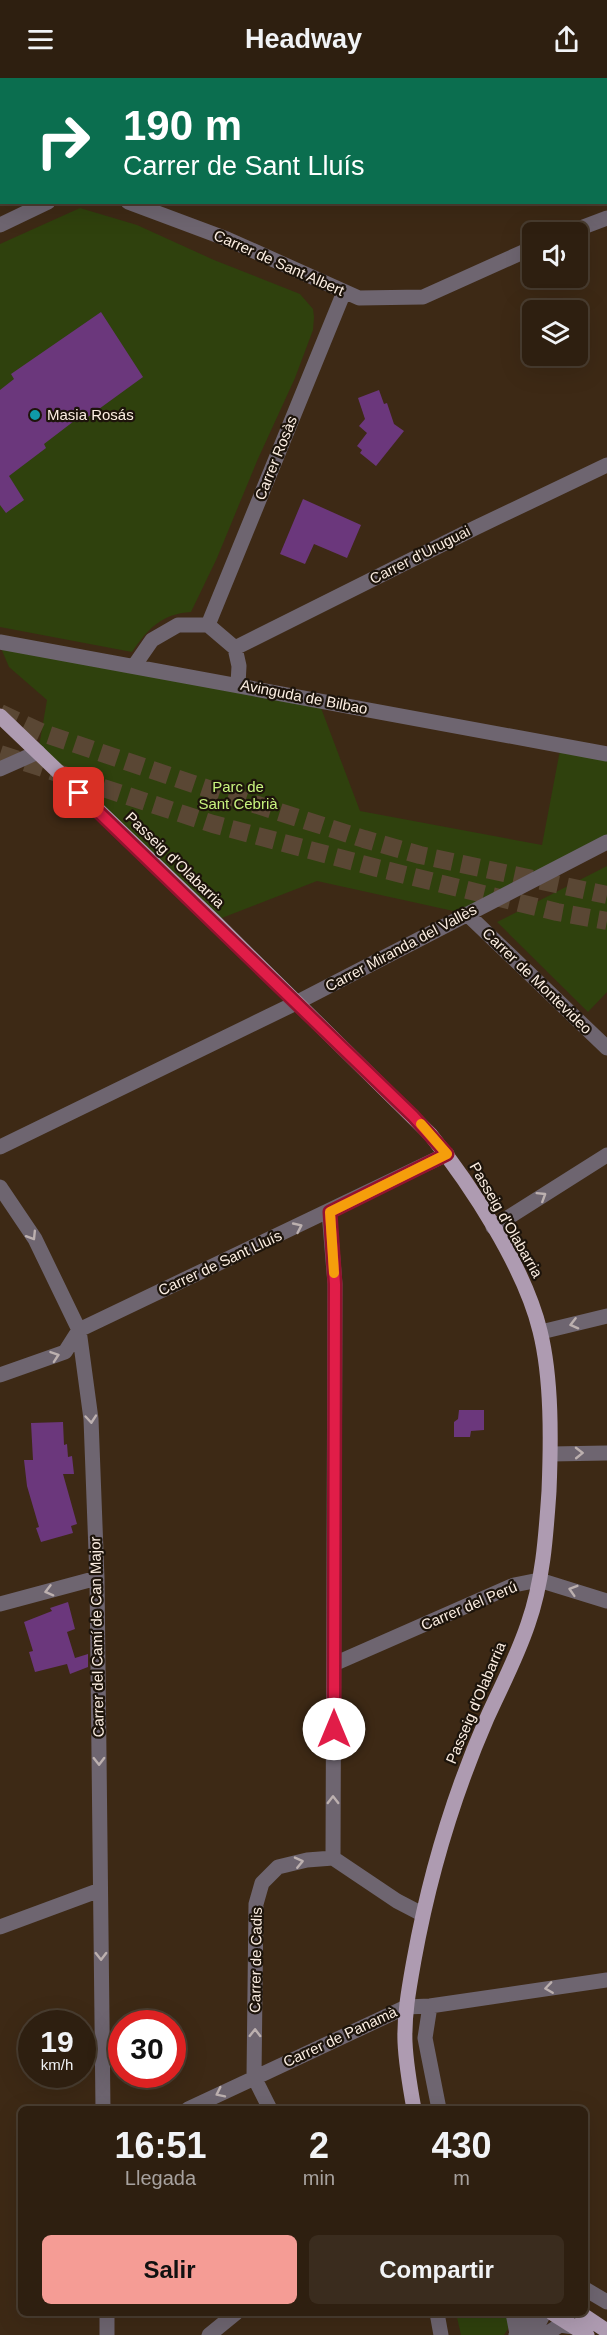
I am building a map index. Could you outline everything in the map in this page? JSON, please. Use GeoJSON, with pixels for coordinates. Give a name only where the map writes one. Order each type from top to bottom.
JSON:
{"type":"FeatureCollection","features":[{"type":"Feature","properties":{"kind":"main road","name":"Passeig d'Olabarria"},"geometry":{"type":"LineString","coordinates":[[0,716],[413,1116],[447,1154],[493,1227],[522,1279],[541,1332],[546,1362],[551,1454],[547,1530],[539,1580],[530,1621],[516,1659],[486,1719],[448,1819],[422,1914],[406,2007],[405,2042],[413,2106]]}},
{"type":"Feature","properties":{"kind":"main road"},"geometry":{"type":"LineString","coordinates":[[559,2316],[580,2325],[607,2331]]}},
{"type":"Feature","properties":{"kind":"street"},"geometry":{"type":"LineString","coordinates":[[0,225],[44,204]]}},
{"type":"Feature","properties":{"kind":"street","name":"Carrer de Sant Albert"},"geometry":{"type":"LineString","coordinates":[[133,204],[227,239],[359,298],[423,297],[522,252]]}},
{"type":"Feature","properties":{"kind":"street"},"geometry":{"type":"LineString","coordinates":[[588,225],[607,218]]}},
{"type":"Feature","properties":{"kind":"street","name":"Carrer Rosàs"},"geometry":{"type":"LineString","coordinates":[[208,625],[344,292]]}},
{"type":"Feature","properties":{"kind":"street","name":"Carrer d'Uruguai"},"geometry":{"type":"LineString","coordinates":[[235,648],[607,465]]}},
{"type":"Feature","properties":{"kind":"street"},"geometry":{"type":"LineString","coordinates":[[134,666],[152,640],[178,625],[208,625],[235,648],[239,666],[238,684]]}},
{"type":"Feature","properties":{"kind":"street","name":"Avinguda de Bilbao"},"geometry":{"type":"LineString","coordinates":[[0,642],[238,684],[607,754]]}},
{"type":"Feature","properties":{"kind":"street"},"geometry":{"type":"LineString","coordinates":[[0,769],[38,752]]}},
{"type":"Feature","properties":{"kind":"street","name":"Carrer Miranda del Vallès"},"geometry":{"type":"LineString","coordinates":[[0,1147],[296,1003],[607,842]]}},
{"type":"Feature","properties":{"kind":"street","name":"Carrer de Montevideo"},"geometry":{"type":"LineString","coordinates":[[467,914],[607,1048]]}},
{"type":"Feature","properties":{"kind":"street","name":"Carrer de Sant Lluís"},"geometry":{"type":"LineString","coordinates":[[0,1376],[65,1352],[79,1330],[330,1212],[447,1154]]}},
{"type":"Feature","properties":{"kind":"street"},"geometry":{"type":"LineString","coordinates":[[493,1227],[607,1155]]}},
{"type":"Feature","properties":{"kind":"street","name":"Carrer del Camí de Can Major"},"geometry":{"type":"LineString","coordinates":[[0,1187],[35,1239],[79,1330],[91,1419],[98,1578],[103,2106]]}},
{"type":"Feature","properties":{"kind":"street"},"geometry":{"type":"LineString","coordinates":[[330,1212],[335,1284],[333,1858],[397,1901],[422,1914]]}},
{"type":"Feature","properties":{"kind":"street"},"geometry":{"type":"LineString","coordinates":[[541,1332],[607,1316]]}},
{"type":"Feature","properties":{"kind":"street"},"geometry":{"type":"LineString","coordinates":[[551,1454],[607,1453]]}},
{"type":"Feature","properties":{"kind":"street"},"geometry":{"type":"LineString","coordinates":[[0,1604],[98,1578]]}},
{"type":"Feature","properties":{"kind":"street"},"geometry":{"type":"LineString","coordinates":[[539,1580],[607,1601]]}},
{"type":"Feature","properties":{"kind":"street","name":"Carrer del Perú"},"geometry":{"type":"LineString","coordinates":[[334,1664],[514,1586],[539,1580]]}},
{"type":"Feature","properties":{"kind":"street","name":"Carrer de Cadis"},"geometry":{"type":"LineString","coordinates":[[269,2106],[255,2077],[256,1904],[262,1883],[278,1867],[307,1860],[333,1858]]}},
{"type":"Feature","properties":{"kind":"street"},"geometry":{"type":"LineString","coordinates":[[0,1927],[100,1890]]}},
{"type":"Feature","properties":{"kind":"street","name":"Carrer de Panamà"},"geometry":{"type":"LineString","coordinates":[[194,2106],[406,2007],[430,2006],[607,1980]]}},
{"type":"Feature","properties":{"kind":"street"},"geometry":{"type":"LineString","coordinates":[[430,2006],[425,2038],[438,2106]]}},
{"type":"Feature","properties":{"kind":"street"},"geometry":{"type":"LineString","coordinates":[[588,2291],[607,2302]]}},
{"type":"Feature","properties":{"kind":"street"},"geometry":{"type":"LineString","coordinates":[[107,2316],[107,2335]]}},
{"type":"Feature","properties":{"kind":"street"},"geometry":{"type":"LineString","coordinates":[[209,2335],[232,2316]]}},
{"type":"Feature","properties":{"kind":"street"},"geometry":{"type":"LineString","coordinates":[[438,2316],[441,2335]]}},
{"type":"Feature","properties":{"kind":"street"},"geometry":{"type":"LineString","coordinates":[[513,2316],[516,2335]]}},
{"type":"Feature","properties":{"kind":"street"},"geometry":{"type":"LineString","coordinates":[[516,2335],[532,2316]]}},
{"type":"Feature","properties":{"kind":"street"},"geometry":{"type":"LineString","coordinates":[[533,2335],[542,2316]]}},
{"type":"Feature","properties":{"kind":"street"},"geometry":{"type":"LineString","coordinates":[[545,2335],[560,2325],[580,2325]]}},
{"type":"Feature","properties":{"kind":"green space"},"geometry":{"type":"Polygon","coordinates":[[[80,208],[137,225],[214,260],[300,294],[313,309],[314,317],[313,330],[295,378],[257,461],[217,558],[191,612],[163,619],[144,636],[132,652],[0,627],[0,244],[80,208]]]}},
{"type":"Feature","properties":{"kind":"green space","name":"Parc de Sant Cebrià"},"geometry":{"type":"Polygon","coordinates":[[[0,646],[318,700],[360,811],[542,845],[561,745],[607,754],[607,840],[467,914],[317,881],[214,921],[38,752],[47,700],[9,667],[0,646]]]}},
{"type":"Feature","properties":{"kind":"green space"},"geometry":{"type":"Polygon","coordinates":[[[607,866],[607,992],[588,1012],[497,922],[607,866]]]}},
{"type":"Feature","properties":{"kind":"green space"},"geometry":{"type":"Polygon","coordinates":[[[457,2316],[508,2316],[510,2326],[504,2335],[461,2335],[457,2316]]]}},
{"type":"Feature","properties":{"kind":"building","name":"Masia Rosás"},"geometry":{"type":"Polygon","coordinates":[[[101,312],[143,377],[81,422],[78,418],[44,444],[46,448],[9,476],[24,500],[6,513],[0,505],[0,390],[14,379],[11,374],[101,312]]]}},
{"type":"Feature","properties":{"kind":"building"},"geometry":{"type":"Polygon","coordinates":[[[379,390],[384,404],[387,403],[394,424],[404,431],[376,466],[360,453],[362,450],[357,446],[367,433],[359,426],[365,419],[358,398],[379,390]]]}},
{"type":"Feature","properties":{"kind":"building"},"geometry":{"type":"Polygon","coordinates":[[[303,499],[361,525],[347,558],[314,544],[305,564],[280,554],[303,499]]]}},
{"type":"Feature","properties":{"kind":"building"},"geometry":{"type":"Polygon","coordinates":[[[459,1410],[484,1410],[484,1430],[471,1431],[470,1437],[454,1437],[454,1422],[458,1419],[459,1410]]]}},
{"type":"Feature","properties":{"kind":"building"},"geometry":{"type":"Polygon","coordinates":[[[63,1422],[64,1445],[67,1444],[68,1457],[72,1456],[74,1474],[63,1474],[77,1524],[71,1526],[73,1533],[41,1542],[27,1486],[24,1460],[33,1460],[31,1423],[63,1422]]]}},
{"type":"Feature","properties":{"kind":"building"},"geometry":{"type":"Polygon","coordinates":[[[68,1602],[75,1629],[67,1632],[75,1658],[88,1654],[88,1667],[70,1674],[67,1664],[35,1672],[29,1652],[33,1651],[24,1622],[52,1611],[50,1608],[68,1602]]]}},
{"type":"Feature","properties":{"kind":"tunnel"},"geometry":{"type":"LineString","coordinates":[[0,713],[43,733],[364,839],[420,855],[607,895]]}},
{"type":"Feature","properties":{"kind":"tunnel"},"geometry":{"type":"LineString","coordinates":[[0,754],[213,824],[377,868],[557,912],[607,921]]}},
{"type":"Feature","properties":{"kind":"slow traffic"},"geometry":{"type":"LineString","coordinates":[[334,1273],[330,1212],[447,1154],[421,1124]]}},
{"type":"Feature","properties":{"kind":"place","name":"Masia Rosás"},"geometry":{"type":"Point","coordinates":[35,415]}},
{"type":"Feature","properties":{"kind":"route"},"geometry":{"type":"LineString","coordinates":[[79,793],[214,921],[413,1116],[447,1154],[330,1212],[335,1284],[334,1729]]}}]}
